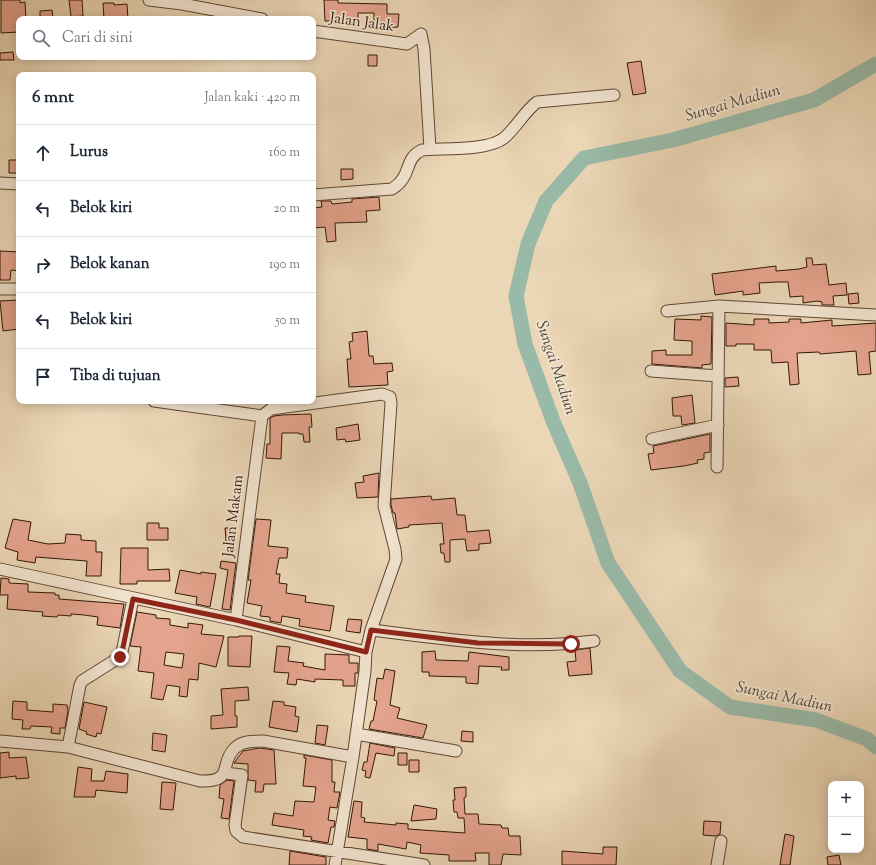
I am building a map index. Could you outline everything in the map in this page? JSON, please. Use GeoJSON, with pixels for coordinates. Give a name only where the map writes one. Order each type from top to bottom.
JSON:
{"type":"FeatureCollection","features":[{"type":"Feature","properties":{"kind":"street"},"geometry":{"type":"LineString","coordinates":[[149,0],[182,4],[246,16]]}},
{"type":"Feature","properties":{"kind":"street","name":"Jalan Jalak"},"geometry":{"type":"LineString","coordinates":[[316,31],[407,44],[421,34],[424,49],[430,149]]}},
{"type":"Feature","properties":{"kind":"street"},"geometry":{"type":"LineString","coordinates":[[316,195],[392,189],[402,183],[415,153],[422,150],[482,146],[497,142],[504,138],[537,102],[614,95]]}},
{"type":"Feature","properties":{"kind":"street"},"geometry":{"type":"LineString","coordinates":[[0,183],[16,184]]}},
{"type":"Feature","properties":{"kind":"street"},"geometry":{"type":"LineString","coordinates":[[0,289],[16,289]]}},
{"type":"Feature","properties":{"kind":"street"},"geometry":{"type":"LineString","coordinates":[[667,311],[719,306],[876,315]]}},
{"type":"Feature","properties":{"kind":"street"},"geometry":{"type":"LineString","coordinates":[[718,467],[719,306]]}},
{"type":"Feature","properties":{"kind":"street"},"geometry":{"type":"LineString","coordinates":[[651,371],[718,376]]}},
{"type":"Feature","properties":{"kind":"street"},"geometry":{"type":"LineString","coordinates":[[316,401],[382,394],[390,397],[391,403],[384,506],[395,549],[396,559],[371,630],[366,652],[365,671],[353,757],[335,865]]}},
{"type":"Feature","properties":{"kind":"street"},"geometry":{"type":"LineString","coordinates":[[176,404],[262,416],[271,405],[281,404]]}},
{"type":"Feature","properties":{"kind":"street","name":"Jalan Makam"},"geometry":{"type":"LineString","coordinates":[[236,620],[262,416]]}},
{"type":"Feature","properties":{"kind":"street"},"geometry":{"type":"LineString","coordinates":[[652,439],[718,425]]}},
{"type":"Feature","properties":{"kind":"street"},"geometry":{"type":"LineString","coordinates":[[0,570],[236,620],[366,652]]}},
{"type":"Feature","properties":{"kind":"street"},"geometry":{"type":"LineString","coordinates":[[68,747],[80,685],[82,681],[120,657],[133,599]]}},
{"type":"Feature","properties":{"kind":"street"},"geometry":{"type":"LineString","coordinates":[[371,630],[478,643],[571,644],[594,641]]}},
{"type":"Feature","properties":{"kind":"street"},"geometry":{"type":"LineString","coordinates":[[356,734],[456,751]]}},
{"type":"Feature","properties":{"kind":"street"},"geometry":{"type":"LineString","coordinates":[[0,741],[68,747],[200,781],[210,781],[225,773],[230,755],[234,748],[249,742],[263,741],[353,757]]}},
{"type":"Feature","properties":{"kind":"street"},"geometry":{"type":"LineString","coordinates":[[225,773],[242,775],[235,825],[238,835],[424,865]]}},
{"type":"Feature","properties":{"kind":"street"},"geometry":{"type":"LineString","coordinates":[[718,865],[721,841]]}},
{"type":"Feature","properties":{"kind":"building"},"geometry":{"type":"Polygon","coordinates":[[[1,0],[20,0],[20,3],[25,2],[26,16],[16,16],[16,32],[1,33],[1,0]]]}},
{"type":"Feature","properties":{"kind":"building"},"geometry":{"type":"Polygon","coordinates":[[[69,0],[82,0],[83,16],[71,16],[69,0]]]}},
{"type":"Feature","properties":{"kind":"building"},"geometry":{"type":"Polygon","coordinates":[[[324,0],[338,0],[338,3],[387,4],[387,14],[399,14],[398,27],[374,28],[374,13],[358,13],[358,23],[332,23],[332,21],[325,21],[324,0]]]}},
{"type":"Feature","properties":{"kind":"building"},"geometry":{"type":"Polygon","coordinates":[[[103,3],[114,3],[114,5],[127,4],[128,16],[104,16],[103,3]]]}},
{"type":"Feature","properties":{"kind":"building"},"geometry":{"type":"Polygon","coordinates":[[[52,10],[53,16],[40,16],[40,11],[52,10]]]}},
{"type":"Feature","properties":{"kind":"building"},"geometry":{"type":"Polygon","coordinates":[[[13,52],[14,60],[0,60],[0,53],[13,52]]]}},
{"type":"Feature","properties":{"kind":"building"},"geometry":{"type":"Polygon","coordinates":[[[368,55],[377,55],[377,66],[368,66],[368,55]]]}},
{"type":"Feature","properties":{"kind":"building"},"geometry":{"type":"Polygon","coordinates":[[[641,61],[646,93],[633,95],[627,63],[641,61]]]}},
{"type":"Feature","properties":{"kind":"building"},"geometry":{"type":"Polygon","coordinates":[[[9,160],[16,160],[16,173],[9,173],[9,160]]]}},
{"type":"Feature","properties":{"kind":"building"},"geometry":{"type":"Polygon","coordinates":[[[341,169],[353,169],[353,179],[341,180],[341,169]]]}},
{"type":"Feature","properties":{"kind":"building"},"geometry":{"type":"Polygon","coordinates":[[[379,197],[380,210],[366,211],[367,222],[335,223],[336,241],[327,242],[325,227],[316,228],[316,208],[322,207],[321,201],[331,201],[332,204],[352,202],[352,199],[379,197]]]}},
{"type":"Feature","properties":{"kind":"building"},"geometry":{"type":"Polygon","coordinates":[[[0,251],[16,252],[16,271],[11,270],[10,280],[0,280],[0,251]]]}},
{"type":"Feature","properties":{"kind":"building"},"geometry":{"type":"Polygon","coordinates":[[[806,258],[812,258],[813,265],[826,264],[829,285],[846,283],[847,295],[833,296],[834,305],[822,305],[822,302],[817,301],[803,303],[803,296],[790,297],[788,282],[778,282],[759,283],[760,293],[743,295],[743,291],[715,295],[712,274],[776,266],[776,271],[799,269],[807,267],[806,258]]]}},
{"type":"Feature","properties":{"kind":"building"},"geometry":{"type":"Polygon","coordinates":[[[858,293],[859,303],[849,304],[848,294],[858,293]]]}},
{"type":"Feature","properties":{"kind":"building"},"geometry":{"type":"Polygon","coordinates":[[[16,300],[16,329],[3,331],[0,301],[16,300]]]}},
{"type":"Feature","properties":{"kind":"building"},"geometry":{"type":"Polygon","coordinates":[[[701,316],[712,317],[711,364],[702,365],[702,368],[652,364],[652,351],[666,350],[666,355],[692,355],[692,341],[674,340],[675,319],[701,320],[701,316]]]}},
{"type":"Feature","properties":{"kind":"building"},"geometry":{"type":"Polygon","coordinates":[[[754,319],[769,319],[769,323],[789,322],[789,319],[801,319],[801,323],[832,320],[832,326],[876,323],[876,351],[869,352],[871,374],[858,375],[856,351],[820,354],[819,352],[797,353],[799,384],[790,385],[788,362],[772,363],[771,350],[754,350],[754,344],[736,344],[736,346],[726,346],[726,323],[754,325],[754,319]]]}},
{"type":"Feature","properties":{"kind":"building"},"geometry":{"type":"Polygon","coordinates":[[[367,331],[369,356],[373,356],[374,364],[392,363],[393,371],[387,372],[388,385],[349,387],[347,359],[351,359],[349,342],[353,341],[352,333],[367,331]]]}},
{"type":"Feature","properties":{"kind":"building"},"geometry":{"type":"Polygon","coordinates":[[[738,377],[739,386],[725,387],[725,378],[738,377]]]}},
{"type":"Feature","properties":{"kind":"building"},"geometry":{"type":"Polygon","coordinates":[[[692,395],[695,423],[682,425],[681,416],[673,416],[672,398],[692,395]]]}},
{"type":"Feature","properties":{"kind":"building"},"geometry":{"type":"Polygon","coordinates":[[[311,414],[312,427],[309,427],[310,442],[304,442],[303,434],[282,433],[281,459],[266,458],[267,444],[270,444],[270,418],[282,415],[311,414]]]}},
{"type":"Feature","properties":{"kind":"building"},"geometry":{"type":"Polygon","coordinates":[[[358,424],[360,440],[346,442],[345,439],[337,440],[336,428],[358,424]]]}},
{"type":"Feature","properties":{"kind":"building"},"geometry":{"type":"Polygon","coordinates":[[[710,434],[710,452],[704,453],[704,459],[697,460],[698,463],[651,470],[648,454],[654,453],[653,446],[710,434]]]}},
{"type":"Feature","properties":{"kind":"building"},"geometry":{"type":"Polygon","coordinates":[[[379,473],[378,497],[357,498],[355,483],[364,482],[363,476],[379,473]]]}},
{"type":"Feature","properties":{"kind":"building"},"geometry":{"type":"Polygon","coordinates":[[[431,496],[432,500],[455,498],[457,515],[465,515],[467,532],[489,530],[491,543],[479,544],[479,550],[467,551],[465,539],[450,540],[450,562],[445,562],[444,553],[441,553],[440,544],[444,544],[442,523],[409,525],[409,527],[397,529],[391,499],[431,496]]]}},
{"type":"Feature","properties":{"kind":"building"},"geometry":{"type":"Polygon","coordinates":[[[13,519],[31,522],[28,540],[48,544],[65,543],[66,534],[81,535],[81,540],[96,541],[96,552],[102,552],[101,576],[86,576],[87,561],[36,557],[35,563],[17,560],[18,552],[5,548],[13,519]]]}},
{"type":"Feature","properties":{"kind":"building"},"geometry":{"type":"Polygon","coordinates":[[[256,519],[271,520],[268,546],[288,548],[287,558],[279,558],[276,574],[280,574],[279,583],[287,584],[286,593],[306,596],[305,602],[334,606],[330,631],[299,626],[300,619],[282,616],[281,623],[270,621],[270,617],[260,616],[262,606],[247,603],[251,580],[248,580],[256,519]]]}},
{"type":"Feature","properties":{"kind":"building"},"geometry":{"type":"Polygon","coordinates":[[[147,523],[159,523],[159,528],[168,528],[168,540],[147,540],[147,523]]]}},
{"type":"Feature","properties":{"kind":"building"},"geometry":{"type":"Polygon","coordinates":[[[225,528],[235,528],[235,541],[226,541],[225,528]]]}},
{"type":"Feature","properties":{"kind":"building"},"geometry":{"type":"Polygon","coordinates":[[[121,548],[148,548],[148,570],[169,569],[170,581],[137,581],[137,584],[120,584],[121,548]]]}},
{"type":"Feature","properties":{"kind":"building"},"geometry":{"type":"Polygon","coordinates":[[[221,561],[236,563],[230,610],[222,609],[228,570],[220,568],[221,561]]]}},
{"type":"Feature","properties":{"kind":"building"},"geometry":{"type":"Polygon","coordinates":[[[180,570],[201,574],[201,572],[216,574],[210,607],[196,604],[197,597],[175,593],[180,570]]]}},
{"type":"Feature","properties":{"kind":"building"},"geometry":{"type":"Polygon","coordinates":[[[1,578],[9,579],[9,583],[28,584],[28,592],[55,593],[55,595],[59,595],[59,599],[124,604],[120,628],[97,625],[98,617],[71,614],[71,616],[58,615],[57,617],[42,616],[43,612],[7,609],[8,595],[0,595],[1,578]]]}},
{"type":"Feature","properties":{"kind":"building"},"geometry":{"type":"Polygon","coordinates":[[[137,612],[156,615],[156,618],[170,619],[170,625],[188,628],[188,623],[203,625],[201,634],[224,636],[216,667],[199,663],[198,680],[189,679],[187,697],[179,696],[180,687],[167,685],[163,700],[151,698],[154,673],[138,671],[141,647],[130,646],[137,612]],[[166,652],[164,665],[182,668],[184,654],[166,652]]]}},
{"type":"Feature","properties":{"kind":"building"},"geometry":{"type":"Polygon","coordinates":[[[348,619],[362,620],[360,633],[346,631],[348,619]]]}},
{"type":"Feature","properties":{"kind":"building"},"geometry":{"type":"Polygon","coordinates":[[[252,636],[250,667],[228,666],[228,637],[252,636]]]}},
{"type":"Feature","properties":{"kind":"building"},"geometry":{"type":"Polygon","coordinates":[[[277,646],[290,647],[288,661],[304,663],[303,666],[325,670],[325,654],[349,655],[349,663],[358,663],[358,673],[355,673],[355,686],[343,686],[343,680],[315,679],[315,682],[297,679],[296,685],[287,684],[289,673],[274,672],[277,646]]]}},
{"type":"Feature","properties":{"kind":"building"},"geometry":{"type":"Polygon","coordinates":[[[590,648],[592,674],[569,676],[567,662],[576,661],[575,650],[590,648]]]}},
{"type":"Feature","properties":{"kind":"building"},"geometry":{"type":"Polygon","coordinates":[[[435,651],[436,660],[468,661],[469,652],[509,657],[509,670],[501,670],[502,667],[479,666],[478,684],[466,683],[466,677],[429,676],[429,672],[422,672],[422,652],[435,651]]]}},
{"type":"Feature","properties":{"kind":"building"},"geometry":{"type":"Polygon","coordinates":[[[385,669],[395,671],[390,705],[400,708],[397,718],[427,725],[423,738],[369,729],[371,721],[373,721],[377,701],[374,700],[377,678],[383,679],[385,669]]]}},
{"type":"Feature","properties":{"kind":"building"},"geometry":{"type":"Polygon","coordinates":[[[248,687],[249,700],[235,701],[237,727],[211,729],[211,716],[223,715],[221,689],[248,687]]]}},
{"type":"Feature","properties":{"kind":"building"},"geometry":{"type":"Polygon","coordinates":[[[13,701],[27,702],[27,710],[53,712],[53,704],[67,705],[68,711],[65,728],[60,728],[60,734],[51,733],[52,727],[31,726],[30,729],[22,729],[23,720],[12,719],[13,701]]]}},
{"type":"Feature","properties":{"kind":"building"},"geometry":{"type":"Polygon","coordinates":[[[273,701],[284,702],[284,705],[296,707],[295,716],[299,717],[297,732],[269,727],[273,701]]]}},
{"type":"Feature","properties":{"kind":"building"},"geometry":{"type":"Polygon","coordinates":[[[84,702],[107,707],[101,734],[97,733],[96,737],[86,734],[87,732],[79,729],[84,702]]]}},
{"type":"Feature","properties":{"kind":"building"},"geometry":{"type":"Polygon","coordinates":[[[317,725],[328,726],[325,745],[315,743],[317,725]]]}},
{"type":"Feature","properties":{"kind":"building"},"geometry":{"type":"Polygon","coordinates":[[[462,731],[473,732],[473,742],[461,741],[462,731]]]}},
{"type":"Feature","properties":{"kind":"building"},"geometry":{"type":"Polygon","coordinates":[[[153,733],[167,735],[165,752],[152,750],[153,733]]]}},
{"type":"Feature","properties":{"kind":"building"},"geometry":{"type":"Polygon","coordinates":[[[370,743],[395,748],[394,756],[376,753],[370,778],[365,777],[366,771],[362,770],[364,762],[367,762],[370,743]]]}},
{"type":"Feature","properties":{"kind":"building"},"geometry":{"type":"Polygon","coordinates":[[[259,748],[274,750],[276,784],[264,784],[263,792],[255,792],[256,781],[248,780],[248,764],[234,763],[243,751],[259,748]]]}},
{"type":"Feature","properties":{"kind":"building"},"geometry":{"type":"Polygon","coordinates":[[[9,752],[9,758],[26,757],[29,778],[16,779],[16,776],[0,778],[0,753],[9,752]]]}},
{"type":"Feature","properties":{"kind":"building"},"geometry":{"type":"Polygon","coordinates":[[[398,753],[407,753],[407,765],[398,765],[398,753]]]}},
{"type":"Feature","properties":{"kind":"building"},"geometry":{"type":"Polygon","coordinates":[[[304,755],[332,760],[332,782],[335,782],[334,792],[340,792],[337,808],[330,807],[328,820],[335,821],[334,827],[331,827],[328,843],[311,840],[312,837],[303,836],[304,830],[272,825],[274,813],[293,816],[295,801],[314,802],[316,787],[303,786],[306,758],[304,758],[304,755]]]}},
{"type":"Feature","properties":{"kind":"building"},"geometry":{"type":"Polygon","coordinates":[[[409,760],[419,760],[419,772],[409,772],[409,760]]]}},
{"type":"Feature","properties":{"kind":"building"},"geometry":{"type":"Polygon","coordinates":[[[78,767],[92,769],[91,781],[104,781],[106,771],[128,774],[127,793],[96,790],[95,797],[74,797],[78,767]]]}},
{"type":"Feature","properties":{"kind":"building"},"geometry":{"type":"Polygon","coordinates":[[[227,780],[234,781],[229,819],[221,818],[224,799],[219,798],[220,785],[227,780]]]}},
{"type":"Feature","properties":{"kind":"building"},"geometry":{"type":"Polygon","coordinates":[[[162,782],[176,783],[173,810],[160,809],[162,782]]]}},
{"type":"Feature","properties":{"kind":"building"},"geometry":{"type":"Polygon","coordinates":[[[466,787],[466,797],[464,798],[465,814],[478,814],[479,824],[501,825],[502,828],[508,828],[509,836],[520,836],[521,855],[503,854],[501,865],[489,865],[489,853],[475,853],[476,861],[449,861],[449,855],[420,853],[421,845],[407,842],[406,849],[378,844],[378,851],[367,849],[367,839],[348,837],[354,801],[362,802],[361,817],[365,818],[364,822],[396,825],[396,823],[408,824],[408,829],[465,833],[464,818],[458,818],[457,812],[454,812],[453,800],[455,800],[454,788],[466,787]]]}},
{"type":"Feature","properties":{"kind":"building"},"geometry":{"type":"Polygon","coordinates":[[[414,805],[437,809],[436,819],[411,821],[414,805]]]}},
{"type":"Feature","properties":{"kind":"building"},"geometry":{"type":"Polygon","coordinates":[[[704,821],[721,822],[720,834],[716,836],[703,835],[704,821]]]}},
{"type":"Feature","properties":{"kind":"building"},"geometry":{"type":"Polygon","coordinates":[[[785,834],[794,836],[790,865],[780,865],[785,834]]]}},
{"type":"Feature","properties":{"kind":"building"},"geometry":{"type":"Polygon","coordinates":[[[603,847],[617,847],[616,865],[562,865],[562,851],[603,854],[603,847]]]}},
{"type":"Feature","properties":{"kind":"building"},"geometry":{"type":"Polygon","coordinates":[[[290,851],[326,857],[326,865],[289,865],[290,851]]]}},
{"type":"Feature","properties":{"kind":"building"},"geometry":{"type":"Polygon","coordinates":[[[839,855],[841,865],[828,865],[827,857],[839,855]]]}},
{"type":"Feature","properties":{"kind":"waterway","name":"Sungai Madiun"},"geometry":{"type":"LineString","coordinates":[[876,64],[814,100],[673,140],[584,158],[546,201],[528,244],[516,296],[525,344],[553,421],[580,483],[608,563],[680,671],[730,707],[816,720],[867,739],[876,747]]}},
{"type":"Feature","properties":{"kind":"route"},"geometry":{"type":"LineString","coordinates":[[120,657],[133,599],[236,620],[366,652],[371,630],[478,643],[528,645],[571,644]]}}]}
